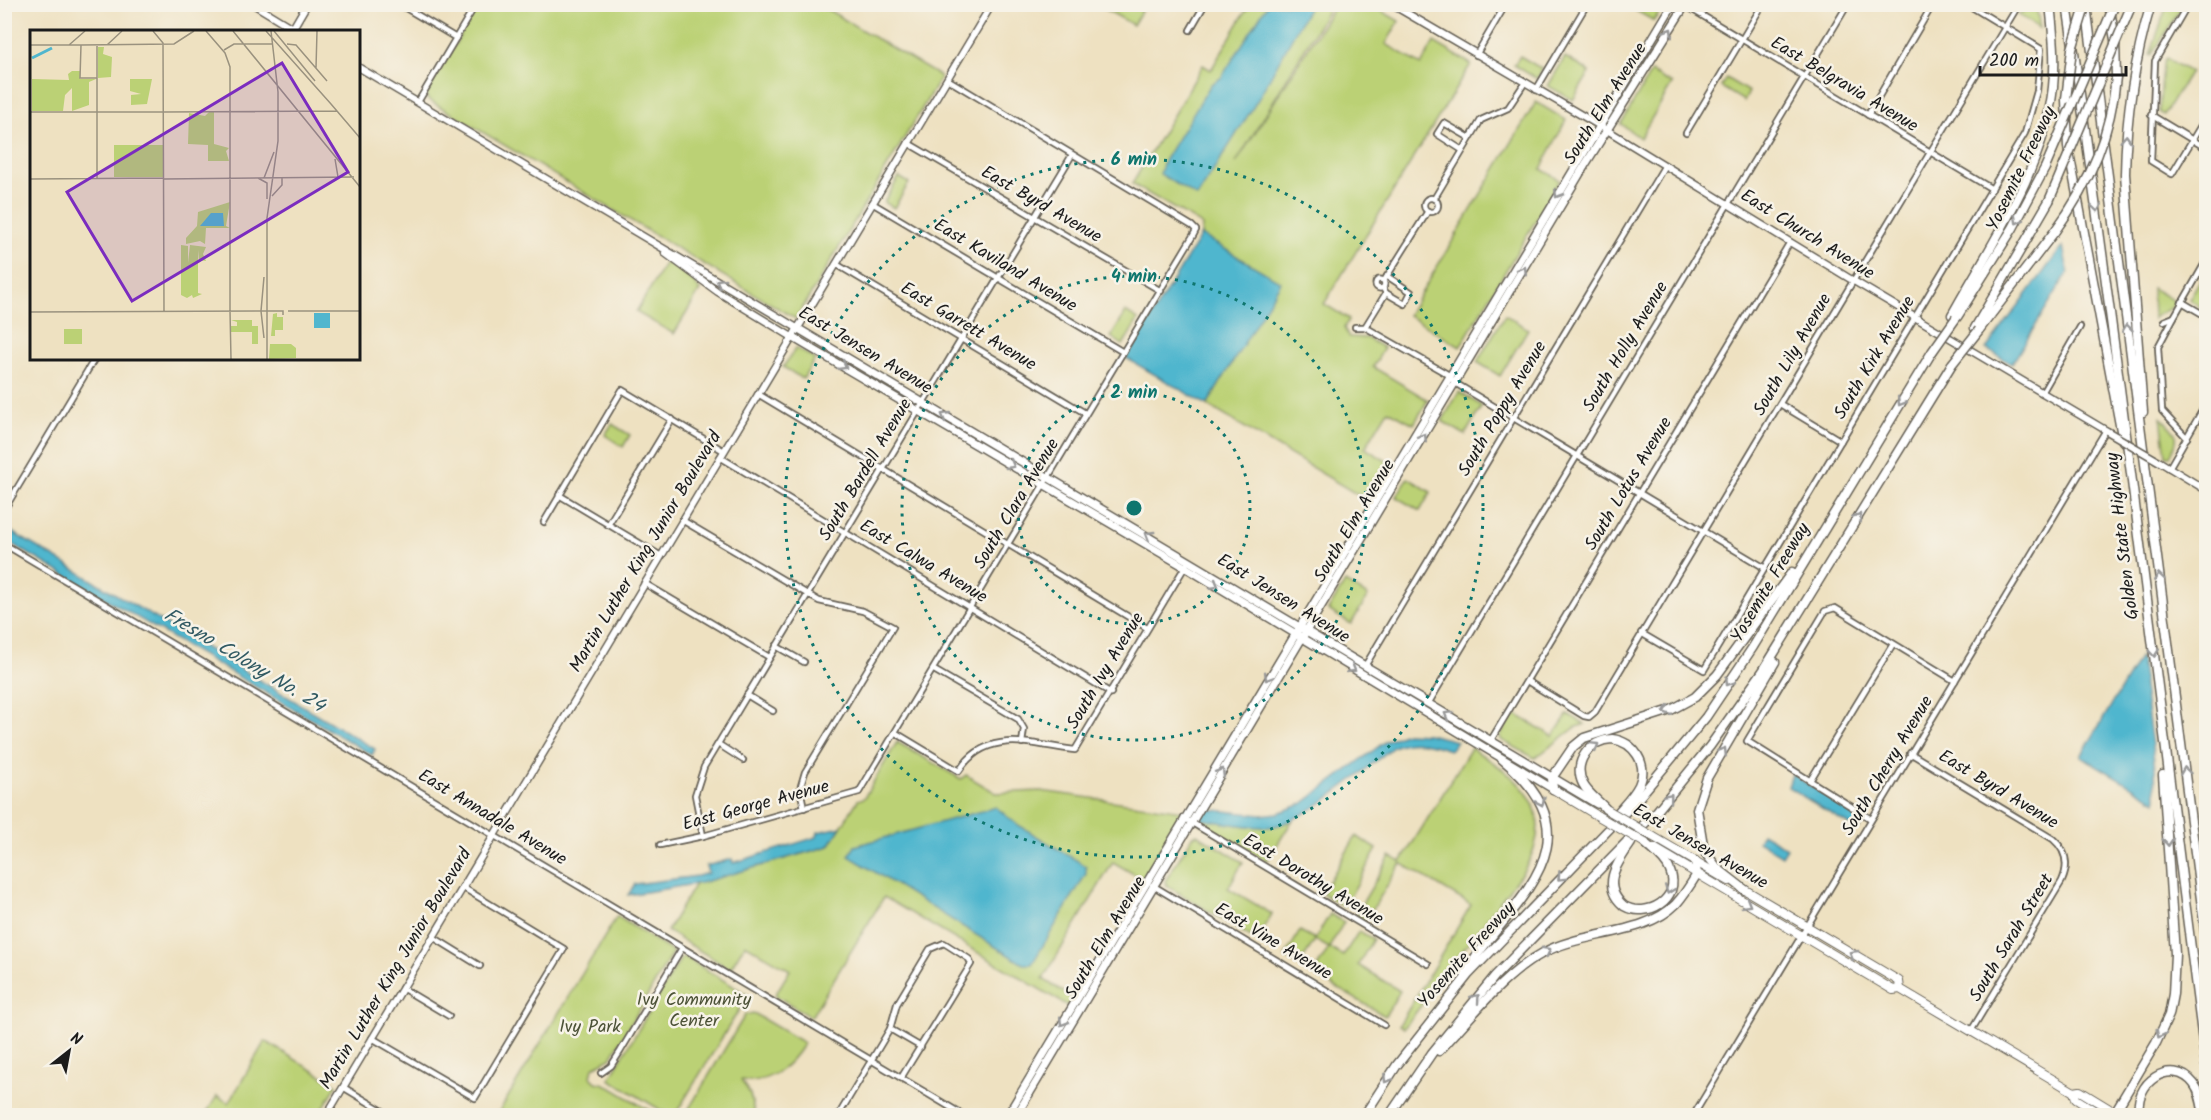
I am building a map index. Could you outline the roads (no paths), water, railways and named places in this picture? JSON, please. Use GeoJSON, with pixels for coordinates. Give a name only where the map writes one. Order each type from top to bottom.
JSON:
{"type":"FeatureCollection","features":[{"type":"Feature","properties":{"kind":"highway"},"geometry":{"type":"LineString","coordinates":[[1954,317],[2024,182],[2044,133],[2055,69],[2050,4]]}},
{"type":"Feature","properties":{"kind":"highway","name":"Golden State Highway"},"geometry":{"type":"LineString","coordinates":[[2067,4],[2141,533],[2159,700],[2206,1065]]}},
{"type":"Feature","properties":{"kind":"highway"},"geometry":{"type":"LineString","coordinates":[[2086,4],[2072,49],[2066,99],[2068,147],[2141,533]]}},
{"type":"Feature","properties":{"kind":"highway","name":"Golden State Highway"},"geometry":{"type":"LineString","coordinates":[[2086,4],[2206,938]]}},
{"type":"Feature","properties":{"kind":"highway"},"geometry":{"type":"LineString","coordinates":[[1977,329],[2055,231],[2075,203],[2094,167],[2109,123],[2116,77],[2116,47],[2109,4]]}},
{"type":"Feature","properties":{"kind":"highway","name":"Yosemite Freeway"},"geometry":{"type":"LineString","coordinates":[[1364,1116],[1397,1065],[1440,1007],[1501,938],[1637,800],[1706,717],[1753,647],[1932,352],[2013,228],[2045,168],[2115,4]]}},
{"type":"Feature","properties":{"kind":"highway","name":"Yosemite Freeway"},"geometry":{"type":"LineString","coordinates":[[1389,1116],[1414,1078],[1495,976],[1647,822],[1684,779],[1736,711],[1828,567],[1952,364],[1977,329],[2049,201],[2132,4]]}},
{"type":"Feature","properties":{"kind":"highway"},"geometry":{"type":"LineString","coordinates":[[2151,4],[2132,81],[2124,174],[2143,413],[2152,495],[2153,532]]}},
{"type":"Feature","properties":{"kind":"highway"},"geometry":{"type":"LineString","coordinates":[[1553,789],[1552,778],[1573,747],[1584,738],[1671,710],[1706,687],[1825,525]]}},
{"type":"Feature","properties":{"kind":"highway"},"geometry":{"type":"LineString","coordinates":[[1745,890],[1718,869],[1704,850],[1697,817],[1700,792],[1828,567]]}},
{"type":"Feature","properties":{"kind":"highway"},"geometry":{"type":"LineString","coordinates":[[2117,1114],[2169,1015],[2175,984],[2159,700]]}},
{"type":"Feature","properties":{"kind":"highway"},"geometry":{"type":"LineString","coordinates":[[1589,850],[1635,792],[1642,777],[1638,754],[1628,744],[1612,739],[1591,746],[1583,757],[1580,770],[1586,789],[1606,809]]}},
{"type":"Feature","properties":{"kind":"highway"},"geometry":{"type":"LineString","coordinates":[[1440,1007],[1536,876],[1547,850],[1549,830],[1540,800],[1527,781],[1502,759]]}},
{"type":"Feature","properties":{"kind":"highway"},"geometry":{"type":"LineString","coordinates":[[1645,843],[1667,864],[1672,883],[1667,897],[1659,905],[1648,911],[1635,911],[1624,906],[1617,899],[1612,888],[1612,875],[1619,861],[1647,822]]}},
{"type":"Feature","properties":{"kind":"highway"},"geometry":{"type":"LineString","coordinates":[[1414,1078],[1527,963],[1558,945],[1656,918],[1675,905],[1697,874],[1695,861]]}},
{"type":"Feature","properties":{"kind":"highway"},"geometry":{"type":"LineString","coordinates":[[2201,891],[2206,917]]}},
{"type":"Feature","properties":{"kind":"highway"},"geometry":{"type":"LineString","coordinates":[[2140,1116],[2139,1100],[2145,1084],[2160,1074],[2169,1072],[2188,1078],[2194,1084],[2199,1092],[2204,1116]]}},
{"type":"Feature","properties":{"kind":"main road","name":"South Elm Avenue"},"geometry":{"type":"LineString","coordinates":[[1016,1116],[1294,634],[1673,4]]}},
{"type":"Feature","properties":{"kind":"main road","name":"South Elm Avenue"},"geometry":{"type":"LineString","coordinates":[[1188,820],[1302,639],[1684,5]]}},
{"type":"Feature","properties":{"kind":"main road","name":"East Jensen Avenue"},"geometry":{"type":"LineString","coordinates":[[797,328],[1190,559],[1552,778],[1899,981],[1900,989]]}},
{"type":"Feature","properties":{"kind":"main road","name":"East Jensen Avenue"},"geometry":{"type":"LineString","coordinates":[[792,337],[1185,567],[1393,694],[1893,990],[1900,989],[2074,1092],[2080,1091],[2117,1114]]}},
{"type":"Feature","properties":{"kind":"main road"},"geometry":{"type":"LineString","coordinates":[[1393,694],[1404,694],[1420,704],[1428,704]]}},
{"type":"Feature","properties":{"kind":"main road"},"geometry":{"type":"LineString","coordinates":[[1455,731],[1465,732],[1484,742],[1491,740]]}},
{"type":"Feature","properties":{"kind":"main road","name":"South Elm Avenue"},"geometry":{"type":"LineString","coordinates":[[1007,1116],[1151,884]]}},
{"type":"Feature","properties":{"kind":"main road","name":"East Jensen Avenue"},"geometry":{"type":"LineString","coordinates":[[2074,1092],[2076,1099],[2103,1116]]}},
{"type":"Feature","properties":{"kind":"street"},"geometry":{"type":"LineString","coordinates":[[253,4],[294,30],[307,4]]}},
{"type":"Feature","properties":{"kind":"street"},"geometry":{"type":"LineString","coordinates":[[399,4],[456,38]]}},
{"type":"Feature","properties":{"kind":"street"},"geometry":{"type":"LineString","coordinates":[[417,102],[476,4]]}},
{"type":"Feature","properties":{"kind":"street","name":"Martin Luther King Junior Boulevard"},"geometry":{"type":"LineString","coordinates":[[326,1116],[992,4]]}},
{"type":"Feature","properties":{"kind":"street"},"geometry":{"type":"LineString","coordinates":[[1190,30],[1205,4]]}},
{"type":"Feature","properties":{"kind":"street","name":"East Church Avenue"},"geometry":{"type":"LineString","coordinates":[[1391,4],[1535,91],[1607,130],[1915,318],[2206,490]]}},
{"type":"Feature","properties":{"kind":"street"},"geometry":{"type":"LineString","coordinates":[[1476,55],[1506,4]]}},
{"type":"Feature","properties":{"kind":"street"},"geometry":{"type":"LineString","coordinates":[[1535,91],[1587,4]]}},
{"type":"Feature","properties":{"kind":"street"},"geometry":{"type":"LineString","coordinates":[[1686,133],[1763,4]]}},
{"type":"Feature","properties":{"kind":"street","name":"South Holly Avenue"},"geometry":{"type":"LineString","coordinates":[[1428,704],[1848,4]]}},
{"type":"Feature","properties":{"kind":"street"},"geometry":{"type":"LineString","coordinates":[[1868,115],[1933,4]]}},
{"type":"Feature","properties":{"kind":"street"},"geometry":{"type":"LineString","coordinates":[[1967,4],[2004,27]]}},
{"type":"Feature","properties":{"kind":"street","name":"South Lily Avenue"},"geometry":{"type":"LineString","coordinates":[[1527,681],[1589,717],[1595,712],[2019,4]]}},
{"type":"Feature","properties":{"kind":"street"},"geometry":{"type":"LineString","coordinates":[[2188,4],[2155,61],[2151,115],[2151,161],[2172,174],[2206,117]]}},
{"type":"Feature","properties":{"kind":"street","name":"East Belgravia Avenue"},"geometry":{"type":"LineString","coordinates":[[1684,5],[1992,189]]}},
{"type":"Feature","properties":{"kind":"street","name":"South Kirk Avenue"},"geometry":{"type":"LineString","coordinates":[[1641,633],[1704,670],[1915,318],[2029,122],[2037,91],[2041,49],[2004,27]]}},
{"type":"Feature","properties":{"kind":"street","name":"East Jensen Avenue"},"geometry":{"type":"LineString","coordinates":[[360,68],[797,328]]}},
{"type":"Feature","properties":{"kind":"street"},"geometry":{"type":"LineString","coordinates":[[947,80],[1072,154]]}},
{"type":"Feature","properties":{"kind":"street"},"geometry":{"type":"LineString","coordinates":[[1365,327],[1385,290],[1385,279],[1428,211],[1437,208],[1434,199],[1481,120],[1508,108],[1524,84]]}},
{"type":"Feature","properties":{"kind":"street"},"geometry":{"type":"LineString","coordinates":[[2151,115],[2206,148]]}},
{"type":"Feature","properties":{"kind":"street"},"geometry":{"type":"LineString","coordinates":[[1462,150],[1437,134],[1444,123],[1470,138]]}},
{"type":"Feature","properties":{"kind":"street","name":"East Byrd Avenue"},"geometry":{"type":"LineString","coordinates":[[908,143],[1161,291]]}},
{"type":"Feature","properties":{"kind":"street","name":"South Bardell Avenue"},"geometry":{"type":"LineString","coordinates":[[703,836],[695,795],[699,777],[1072,154]]}},
{"type":"Feature","properties":{"kind":"street","name":"South Clara Avenue"},"geometry":{"type":"LineString","coordinates":[[860,792],[1196,230],[1072,154]]}},
{"type":"Feature","properties":{"kind":"street","name":"South Poppy Avenue"},"geometry":{"type":"LineString","coordinates":[[1365,666],[1665,165]]}},
{"type":"Feature","properties":{"kind":"street"},"geometry":{"type":"LineString","coordinates":[[1428,211],[1425,203],[1430,198],[1434,199]]}},
{"type":"Feature","properties":{"kind":"street","name":"East Kaviland Avenue"},"geometry":{"type":"LineString","coordinates":[[873,203],[1123,352]]}},
{"type":"Feature","properties":{"kind":"street","name":"East Jensen Avenue"},"geometry":{"type":"LineString","coordinates":[[645,237],[718,292],[792,337]]}},
{"type":"Feature","properties":{"kind":"street","name":"South Lotus Avenue"},"geometry":{"type":"LineString","coordinates":[[1491,740],[1790,242]]}},
{"type":"Feature","properties":{"kind":"street"},"geometry":{"type":"LineString","coordinates":[[2187,438],[2162,411],[2158,347],[2206,261]]}},
{"type":"Feature","properties":{"kind":"street","name":"East Garrett Avenue"},"geometry":{"type":"LineString","coordinates":[[836,264],[1085,413]]}},
{"type":"Feature","properties":{"kind":"street"},"geometry":{"type":"LineString","coordinates":[[1379,279],[1385,279],[1411,292],[1405,304],[1385,290],[1379,289],[1376,284],[1379,279]]}},
{"type":"Feature","properties":{"kind":"street"},"geometry":{"type":"LineString","coordinates":[[2182,302],[2206,316]]}},
{"type":"Feature","properties":{"kind":"street"},"geometry":{"type":"LineString","coordinates":[[2164,321],[2174,316]]}},
{"type":"Feature","properties":{"kind":"street"},"geometry":{"type":"LineString","coordinates":[[1355,327],[1365,327],[1449,375],[1455,383],[1765,568]]}},
{"type":"Feature","properties":{"kind":"street"},"geometry":{"type":"LineString","coordinates":[[2042,393],[2080,327]]}},
{"type":"Feature","properties":{"kind":"street"},"geometry":{"type":"LineString","coordinates":[[4,510],[94,360]]}},
{"type":"Feature","properties":{"kind":"street","name":"East Calwa Avenue"},"geometry":{"type":"LineString","coordinates":[[559,495],[622,390],[672,419],[722,454],[845,531],[1111,693]]}},
{"type":"Feature","properties":{"kind":"street"},"geometry":{"type":"LineString","coordinates":[[758,394],[1147,628]]}},
{"type":"Feature","properties":{"kind":"street"},"geometry":{"type":"LineString","coordinates":[[1780,404],[1841,441]]}},
{"type":"Feature","properties":{"kind":"street"},"geometry":{"type":"LineString","coordinates":[[2169,468],[2206,404]]}},
{"type":"Feature","properties":{"kind":"street"},"geometry":{"type":"LineString","coordinates":[[608,525],[672,419]]}},
{"type":"Feature","properties":{"kind":"street","name":"South Cherry Avenue"},"geometry":{"type":"LineString","coordinates":[[1693,1116],[2106,431]]}},
{"type":"Feature","properties":{"kind":"street"},"geometry":{"type":"LineString","coordinates":[[544,522],[559,495],[661,556]]}},
{"type":"Feature","properties":{"kind":"street"},"geometry":{"type":"LineString","coordinates":[[682,520],[807,595],[829,606],[863,610],[893,627],[805,772],[800,789],[804,808]]}},
{"type":"Feature","properties":{"kind":"street","name":"East Annadale Avenue"},"geometry":{"type":"LineString","coordinates":[[4,544],[965,1116]]}},
{"type":"Feature","properties":{"kind":"street","name":"South Ivy Avenue"},"geometry":{"type":"LineString","coordinates":[[896,733],[960,771],[969,757],[984,746],[998,742],[1075,750],[1190,559]]}},
{"type":"Feature","properties":{"kind":"street"},"geometry":{"type":"LineString","coordinates":[[644,583],[769,657]]}},
{"type":"Feature","properties":{"kind":"street"},"geometry":{"type":"LineString","coordinates":[[1871,819],[1811,779],[1747,741],[1825,611],[1835,608],[1955,681]]}},
{"type":"Feature","properties":{"kind":"street"},"geometry":{"type":"LineString","coordinates":[[1811,779],[1893,644]]}},
{"type":"Feature","properties":{"kind":"street"},"geometry":{"type":"LineString","coordinates":[[776,646],[804,662]]}},
{"type":"Feature","properties":{"kind":"street"},"geometry":{"type":"LineString","coordinates":[[934,670],[1018,719],[1024,729],[1022,743]]}},
{"type":"Feature","properties":{"kind":"street"},"geometry":{"type":"LineString","coordinates":[[747,695],[773,711]]}},
{"type":"Feature","properties":{"kind":"street"},"geometry":{"type":"LineString","coordinates":[[718,744],[743,760]]}},
{"type":"Feature","properties":{"kind":"street","name":"East Byrd Avenue"},"geometry":{"type":"LineString","coordinates":[[1911,753],[2053,839],[2065,856]]}},
{"type":"Feature","properties":{"kind":"street","name":"East George Avenue"},"geometry":{"type":"LineString","coordinates":[[660,846],[860,792]]}},
{"type":"Feature","properties":{"kind":"street","name":"East Dorothy Avenue"},"geometry":{"type":"LineString","coordinates":[[1188,820],[1428,964]]}},
{"type":"Feature","properties":{"kind":"street","name":"South Sarah Street"},"geometry":{"type":"LineString","coordinates":[[1971,1032],[2062,881],[2067,868],[2065,856]]}},
{"type":"Feature","properties":{"kind":"street","name":"East Vine Avenue"},"geometry":{"type":"LineString","coordinates":[[1151,884],[1384,1025]]}},
{"type":"Feature","properties":{"kind":"street"},"geometry":{"type":"LineString","coordinates":[[372,1038],[475,1098],[564,949],[462,887]]}},
{"type":"Feature","properties":{"kind":"street"},"geometry":{"type":"LineString","coordinates":[[433,937],[480,966]]}},
{"type":"Feature","properties":{"kind":"street"},"geometry":{"type":"LineString","coordinates":[[838,1116],[890,1029],[897,1004],[930,949],[944,943],[969,959],[971,964],[901,1078]]}},
{"type":"Feature","properties":{"kind":"street"},"geometry":{"type":"LineString","coordinates":[[601,1073],[616,1059],[682,948]]}},
{"type":"Feature","properties":{"kind":"street"},"geometry":{"type":"LineString","coordinates":[[402,988],[449,1016]]}},
{"type":"Feature","properties":{"kind":"street"},"geometry":{"type":"LineString","coordinates":[[890,1029],[921,1047]]}},
{"type":"Feature","properties":{"kind":"street"},"geometry":{"type":"LineString","coordinates":[[343,1087],[391,1116]]}},
{"type":"Feature","properties":{"kind":"water"},"geometry":{"type":"Polygon","coordinates":[[[1268,4],[1310,5],[1257,101],[1197,197],[1160,174],[1164,161],[1211,84],[1221,78],[1268,4]]]}},
{"type":"Feature","properties":{"kind":"water"},"geometry":{"type":"Polygon","coordinates":[[[1201,235],[1281,282],[1207,405],[1126,358],[1201,235]]]}},
{"type":"Feature","properties":{"kind":"water"},"geometry":{"type":"Polygon","coordinates":[[[2063,246],[2068,272],[2012,364],[1986,349],[2063,246]]]}},
{"type":"Feature","properties":{"kind":"water"},"geometry":{"type":"Polygon","coordinates":[[[5,528],[375,749],[372,755],[5,540],[5,528]]]}},
{"type":"Feature","properties":{"kind":"water"},"geometry":{"type":"Polygon","coordinates":[[[2140,657],[2155,768],[2156,801],[2081,756],[2140,657]]]}},
{"type":"Feature","properties":{"kind":"water"},"geometry":{"type":"Polygon","coordinates":[[[1406,733],[1428,734],[1457,741],[1450,750],[1414,742],[1393,747],[1334,794],[1283,824],[1252,827],[1200,819],[1206,809],[1261,815],[1278,813],[1302,804],[1386,741],[1406,733]]]}},
{"type":"Feature","properties":{"kind":"water"},"geometry":{"type":"Polygon","coordinates":[[[1792,774],[1861,818],[1860,828],[1857,830],[1788,787],[1792,774]]]}},
{"type":"Feature","properties":{"kind":"water"},"geometry":{"type":"Polygon","coordinates":[[[996,807],[1015,823],[1086,866],[1086,874],[1032,964],[1023,964],[849,856],[855,846],[996,807]]]}},
{"type":"Feature","properties":{"kind":"water"},"geometry":{"type":"Polygon","coordinates":[[[841,827],[829,846],[701,883],[628,895],[635,884],[698,876],[708,873],[706,866],[732,859],[733,863],[817,837],[818,832],[841,827]]]}},
{"type":"Feature","properties":{"kind":"water"},"geometry":{"type":"Polygon","coordinates":[[[1762,833],[1787,848],[1782,856],[1758,841],[1762,833]]]}},
{"type":"Feature","properties":{"kind":"water label","name":"Fresno Colony No. 24"},"geometry":{"type":"Point","coordinates":[244,661]}},
{"type":"Feature","properties":{"kind":"park label","name":"Ivy Community Center"},"geometry":{"type":"Point","coordinates":[694,1010]}},
{"type":"Feature","properties":{"kind":"park label","name":"Ivy Park"},"geometry":{"type":"Point","coordinates":[590,1027]}}]}
